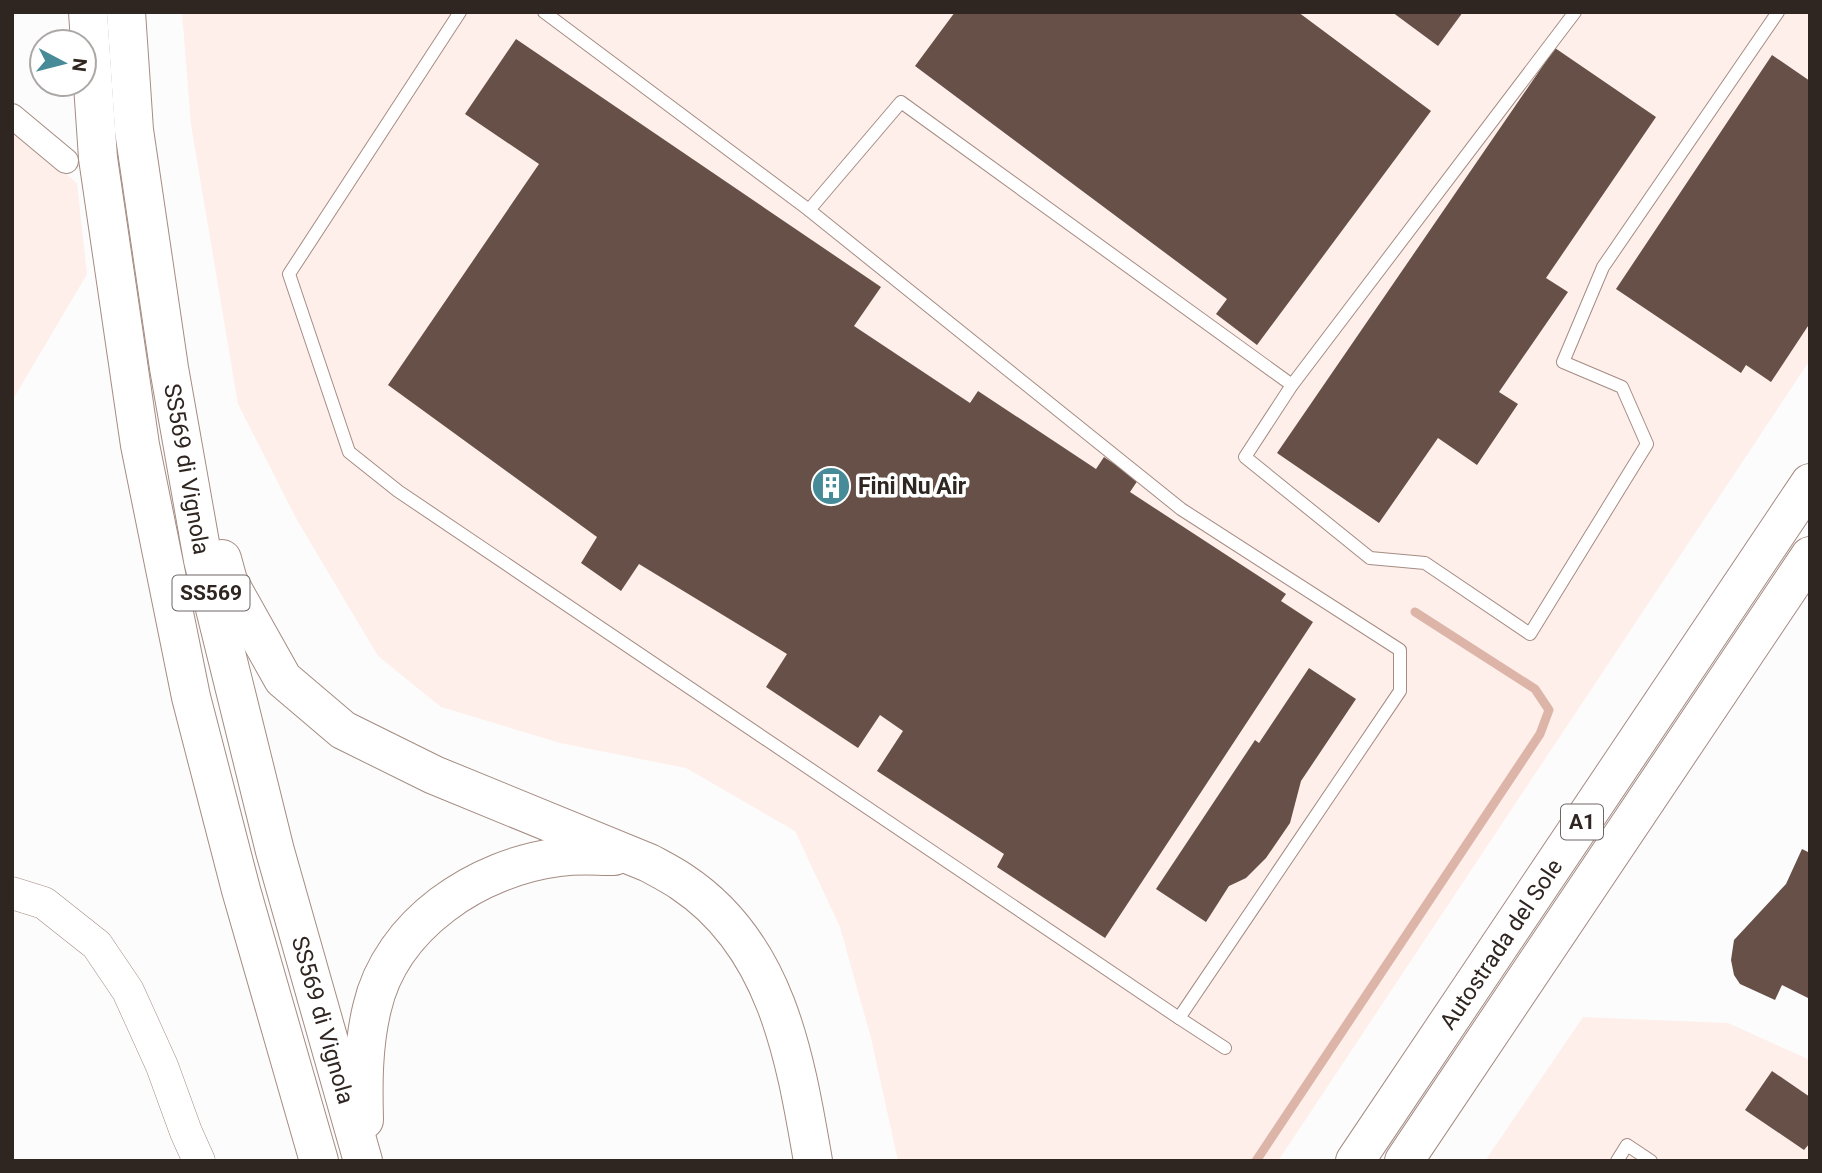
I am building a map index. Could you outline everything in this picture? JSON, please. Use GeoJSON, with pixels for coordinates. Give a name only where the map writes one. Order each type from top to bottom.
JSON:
{"type":"FeatureCollection","features":[{"type":"Feature","properties":{"kind":"highway","name":"SS569 di Vignola"},"geometry":{"type":"LineString","coordinates":[[88,12],[98,158],[142,458],[191,697],[241,890],[319,1161]]}},
{"type":"Feature","properties":{"kind":"highway","name":"SS569 di Vignola"},"geometry":{"type":"LineString","coordinates":[[126,12],[134,130],[169,368],[203,560],[275,850],[364,1161]]}},
{"type":"Feature","properties":{"kind":"highway"},"geometry":{"type":"LineString","coordinates":[[169,368],[228,581],[283,679],[343,730],[435,775],[649,863],[683,882],[718,912],[751,951],[771,988],[802,1098],[813,1161]]}},
{"type":"Feature","properties":{"kind":"highway","name":"Autostrada del Sole"},"geometry":{"type":"LineString","coordinates":[[1355,1161],[1810,483]]}},
{"type":"Feature","properties":{"kind":"highway","name":"Autostrada del Sole"},"geometry":{"type":"LineString","coordinates":[[1404,1161],[1810,556]]}},
{"type":"Feature","properties":{"kind":"highway"},"geometry":{"type":"LineString","coordinates":[[364,1161],[362,1079],[372,1007],[400,945],[423,919],[447,901],[510,869],[560,857],[628,855]]}},
{"type":"Feature","properties":{"kind":"street"},"geometry":{"type":"LineString","coordinates":[[12,116],[66,161]]}},
{"type":"Feature","properties":{"kind":"street"},"geometry":{"type":"LineString","coordinates":[[13,892],[44,903],[97,945],[128,991],[162,1066],[199,1161]]}},
{"type":"Feature","properties":{"kind":"lane"},"geometry":{"type":"LineString","coordinates":[[460,12],[289,274],[349,452],[398,491],[1225,1048]]}},
{"type":"Feature","properties":{"kind":"lane"},"geometry":{"type":"LineString","coordinates":[[544,12],[809,209],[1181,509],[1401,650],[1400,691],[1180,1018]]}},
{"type":"Feature","properties":{"kind":"lane"},"geometry":{"type":"LineString","coordinates":[[1574,12],[1292,386],[1245,457],[1370,558],[1424,563],[1530,634],[1647,443],[1622,387],[1563,362],[1603,267],[1778,12]]}},
{"type":"Feature","properties":{"kind":"lane"},"geometry":{"type":"LineString","coordinates":[[809,209],[901,102],[1292,386]]}},
{"type":"Feature","properties":{"kind":"lane"},"geometry":{"type":"LineString","coordinates":[[1617,1161],[1627,1145],[1651,1161]]}},
{"type":"Feature","properties":{"kind":"shaded area"},"geometry":{"type":"Polygon","coordinates":[[[182,12],[1810,12],[1810,360],[1278,1161],[898,1161],[871,1038],[840,927],[795,831],[686,768],[560,743],[441,707],[378,656],[297,520],[238,404],[191,125],[182,12]]]}},
{"type":"Feature","properties":{"kind":"shaded area"},"geometry":{"type":"Polygon","coordinates":[[[12,130],[77,183],[87,274],[12,401],[12,130]]]}},
{"type":"Feature","properties":{"kind":"shaded area"},"geometry":{"type":"Polygon","coordinates":[[[1583,1017],[1728,1023],[1810,1060],[1810,1161],[1485,1161],[1583,1017]]]}},
{"type":"Feature","properties":{"kind":"building"},"geometry":{"type":"Polygon","coordinates":[[[955,12],[1298,12],[1431,111],[1257,345],[1216,314],[1227,299],[915,66],[955,12]]]}},
{"type":"Feature","properties":{"kind":"building"},"geometry":{"type":"Polygon","coordinates":[[[1392,12],[1463,12],[1438,46],[1392,12]]]}},
{"type":"Feature","properties":{"kind":"building","name":"Fini Nu Air"},"geometry":{"type":"Polygon","coordinates":[[[516,39],[881,287],[854,326],[970,403],[978,391],[1096,469],[1104,457],[1138,480],[1130,492],[1286,594],[1281,601],[1313,622],[1105,938],[997,867],[1004,854],[877,771],[903,731],[880,715],[858,748],[766,687],[787,654],[639,564],[621,591],[581,563],[597,537],[388,385],[539,164],[465,114],[516,39]]]}},
{"type":"Feature","properties":{"kind":"building"},"geometry":{"type":"Polygon","coordinates":[[[1555,48],[1656,117],[1546,278],[1568,292],[1499,392],[1518,404],[1477,465],[1438,438],[1379,523],[1277,453],[1555,48]]]}},
{"type":"Feature","properties":{"kind":"building"},"geometry":{"type":"Polygon","coordinates":[[[1772,55],[1810,81],[1810,323],[1771,382],[1746,365],[1741,373],[1616,289],[1772,55]]]}},
{"type":"Feature","properties":{"kind":"building"},"geometry":{"type":"Polygon","coordinates":[[[1309,668],[1356,699],[1301,781],[1290,823],[1266,858],[1246,878],[1229,886],[1206,922],[1156,889],[1255,740],[1259,743],[1309,668]]]}},
{"type":"Feature","properties":{"kind":"building"},"geometry":{"type":"Polygon","coordinates":[[[1802,849],[1810,853],[1810,999],[1782,985],[1775,1000],[1740,984],[1734,975],[1731,960],[1734,940],[1786,884],[1802,849]]]}},
{"type":"Feature","properties":{"kind":"building"},"geometry":{"type":"Polygon","coordinates":[[[1772,1071],[1810,1097],[1810,1143],[1804,1150],[1745,1110],[1772,1071]]]}},
{"type":"Feature","properties":{"kind":"waterway"},"geometry":{"type":"LineString","coordinates":[[1256,1161],[1540,734],[1549,710],[1535,689],[1415,612]]}},
{"type":"Feature","properties":{"kind":"place","name":"Fini Nu Air"},"geometry":{"type":"Point","coordinates":[831,486]}}]}
